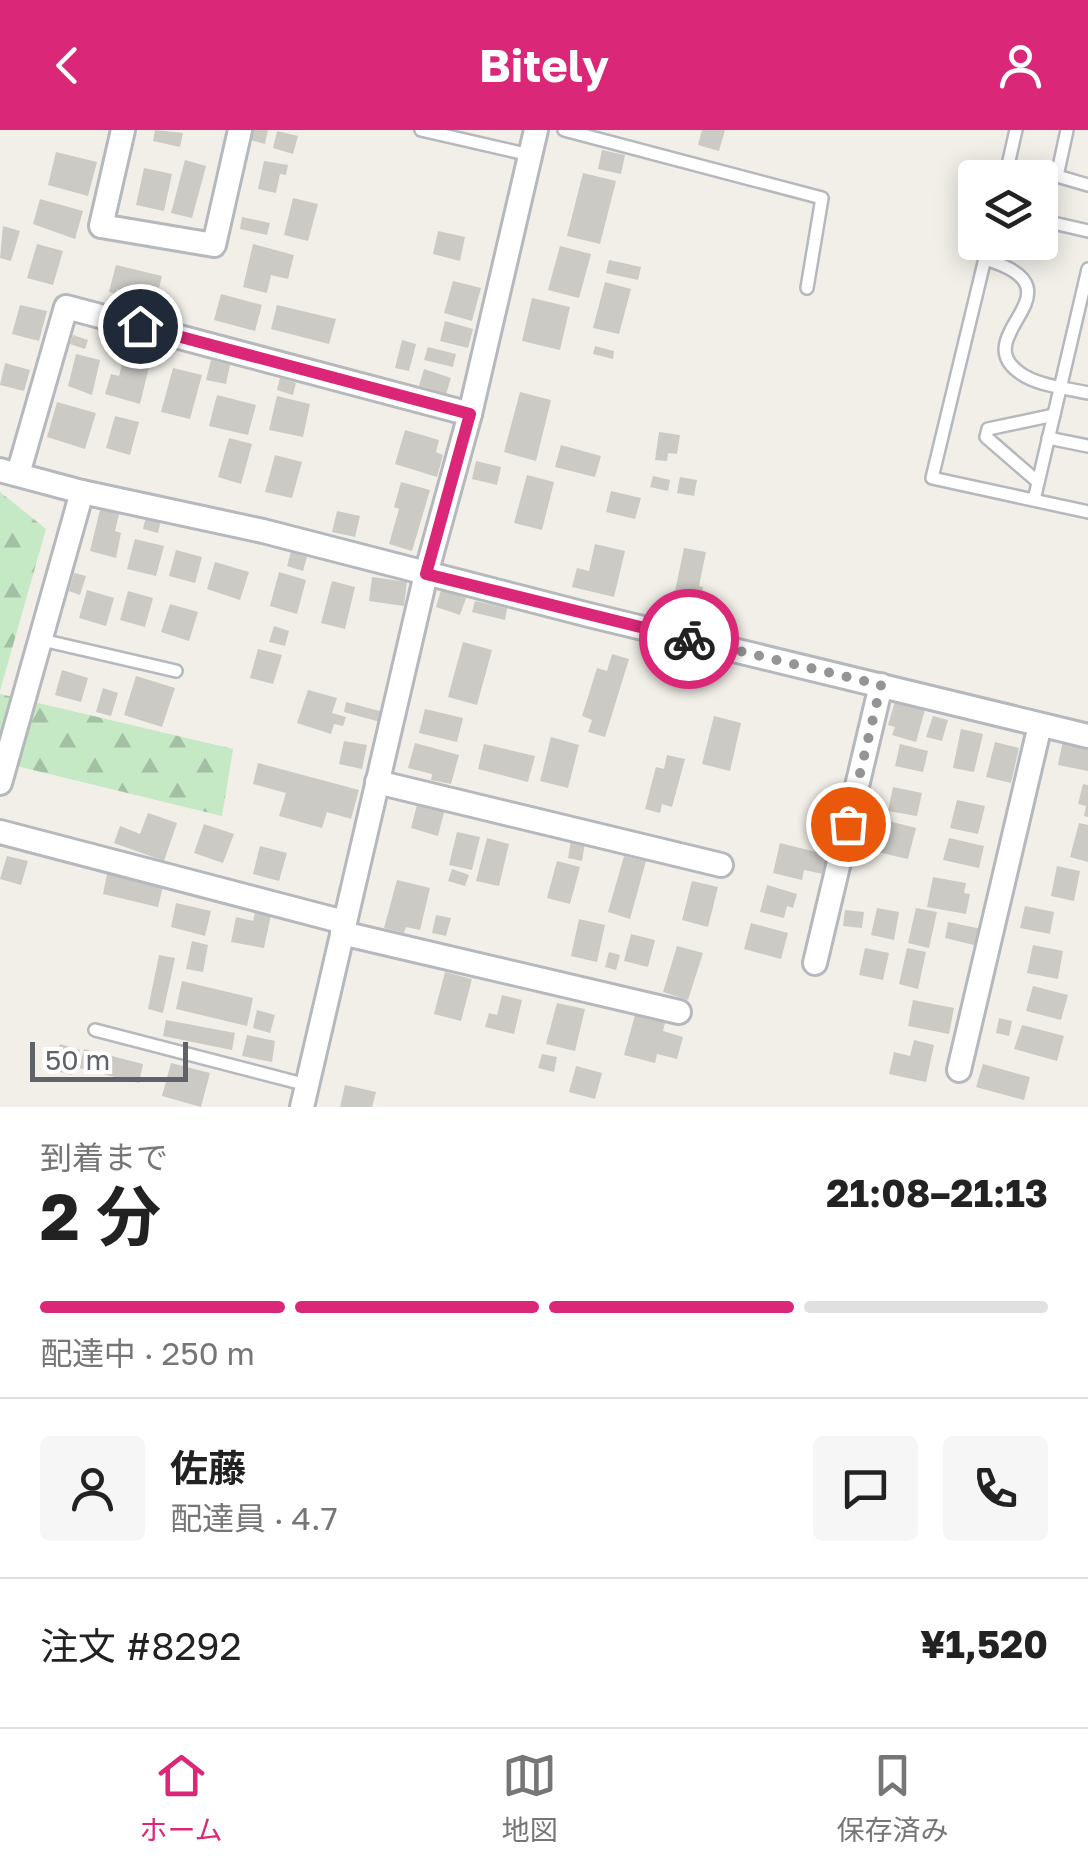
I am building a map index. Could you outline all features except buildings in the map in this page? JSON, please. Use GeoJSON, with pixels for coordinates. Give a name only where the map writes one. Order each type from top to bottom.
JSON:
{"type":"FeatureCollection","features":[{"type":"Feature","properties":{"kind":"street"},"geometry":{"type":"LineString","coordinates":[[123,130],[101,226],[214,245],[240,130]]}},
{"type":"Feature","properties":{"kind":"street"},"geometry":{"type":"LineString","coordinates":[[304,1096],[426,574],[470,414],[536,130]]}},
{"type":"Feature","properties":{"kind":"street"},"geometry":{"type":"LineString","coordinates":[[470,414],[66,307],[9,472],[263,531],[1088,736]]}},
{"type":"Feature","properties":{"kind":"street"},"geometry":{"type":"LineString","coordinates":[[0,783],[82,492]]}},
{"type":"Feature","properties":{"kind":"street"},"geometry":{"type":"LineString","coordinates":[[815,963],[881,685]]}},
{"type":"Feature","properties":{"kind":"street"},"geometry":{"type":"LineString","coordinates":[[959,1070],[1040,725]]}},
{"type":"Feature","properties":{"kind":"street"},"geometry":{"type":"LineString","coordinates":[[377,782],[720,865]]}},
{"type":"Feature","properties":{"kind":"street"},"geometry":{"type":"LineString","coordinates":[[0,832],[343,928],[679,1012]]}},
{"type":"Feature","properties":{"kind":"lane"},"geometry":{"type":"LineString","coordinates":[[421,130],[530,155]]}},
{"type":"Feature","properties":{"kind":"lane"},"geometry":{"type":"LineString","coordinates":[[564,130],[822,198],[807,288]]}},
{"type":"Feature","properties":{"kind":"lane"},"geometry":{"type":"LineString","coordinates":[[1009,160],[1016,130]]}},
{"type":"Feature","properties":{"kind":"lane"},"geometry":{"type":"LineString","coordinates":[[1067,130],[1057,176],[1088,185]]}},
{"type":"Feature","properties":{"kind":"lane"},"geometry":{"type":"LineString","coordinates":[[1058,224],[1088,231]]}},
{"type":"Feature","properties":{"kind":"lane"},"geometry":{"type":"LineString","coordinates":[[985,260],[932,478],[1088,512]]}},
{"type":"Feature","properties":{"kind":"lane"},"geometry":{"type":"LineString","coordinates":[[989,260],[1020,267],[1038,287],[1039,300],[1033,314],[1012,335],[1011,363],[1020,373],[1088,393]]}},
{"type":"Feature","properties":{"kind":"lane"},"geometry":{"type":"LineString","coordinates":[[1034,500],[1088,269]]}},
{"type":"Feature","properties":{"kind":"lane"},"geometry":{"type":"LineString","coordinates":[[1038,482],[986,437],[988,429],[1054,415]]}},
{"type":"Feature","properties":{"kind":"lane"},"geometry":{"type":"LineString","coordinates":[[1048,438],[1088,446]]}},
{"type":"Feature","properties":{"kind":"lane"},"geometry":{"type":"LineString","coordinates":[[42,640],[176,671]]}},
{"type":"Feature","properties":{"kind":"lane"},"geometry":{"type":"LineString","coordinates":[[95,1030],[304,1096]]}},
{"type":"Feature","properties":{"kind":"green space"},"geometry":{"type":"Polygon","coordinates":[[[0,492],[46,529],[0,691],[0,492]]]}},
{"type":"Feature","properties":{"kind":"green space"},"geometry":{"type":"Polygon","coordinates":[[[0,694],[233,749],[222,816],[0,762],[0,694]]]}},
{"type":"Feature","properties":{"kind":"way so far"},"geometry":{"type":"LineString","coordinates":[[689,639],[881,685],[848,824]]}},
{"type":"Feature","properties":{"kind":"route"},"geometry":{"type":"LineString","coordinates":[[140,326],[470,414],[426,574],[689,639]]}}]}
